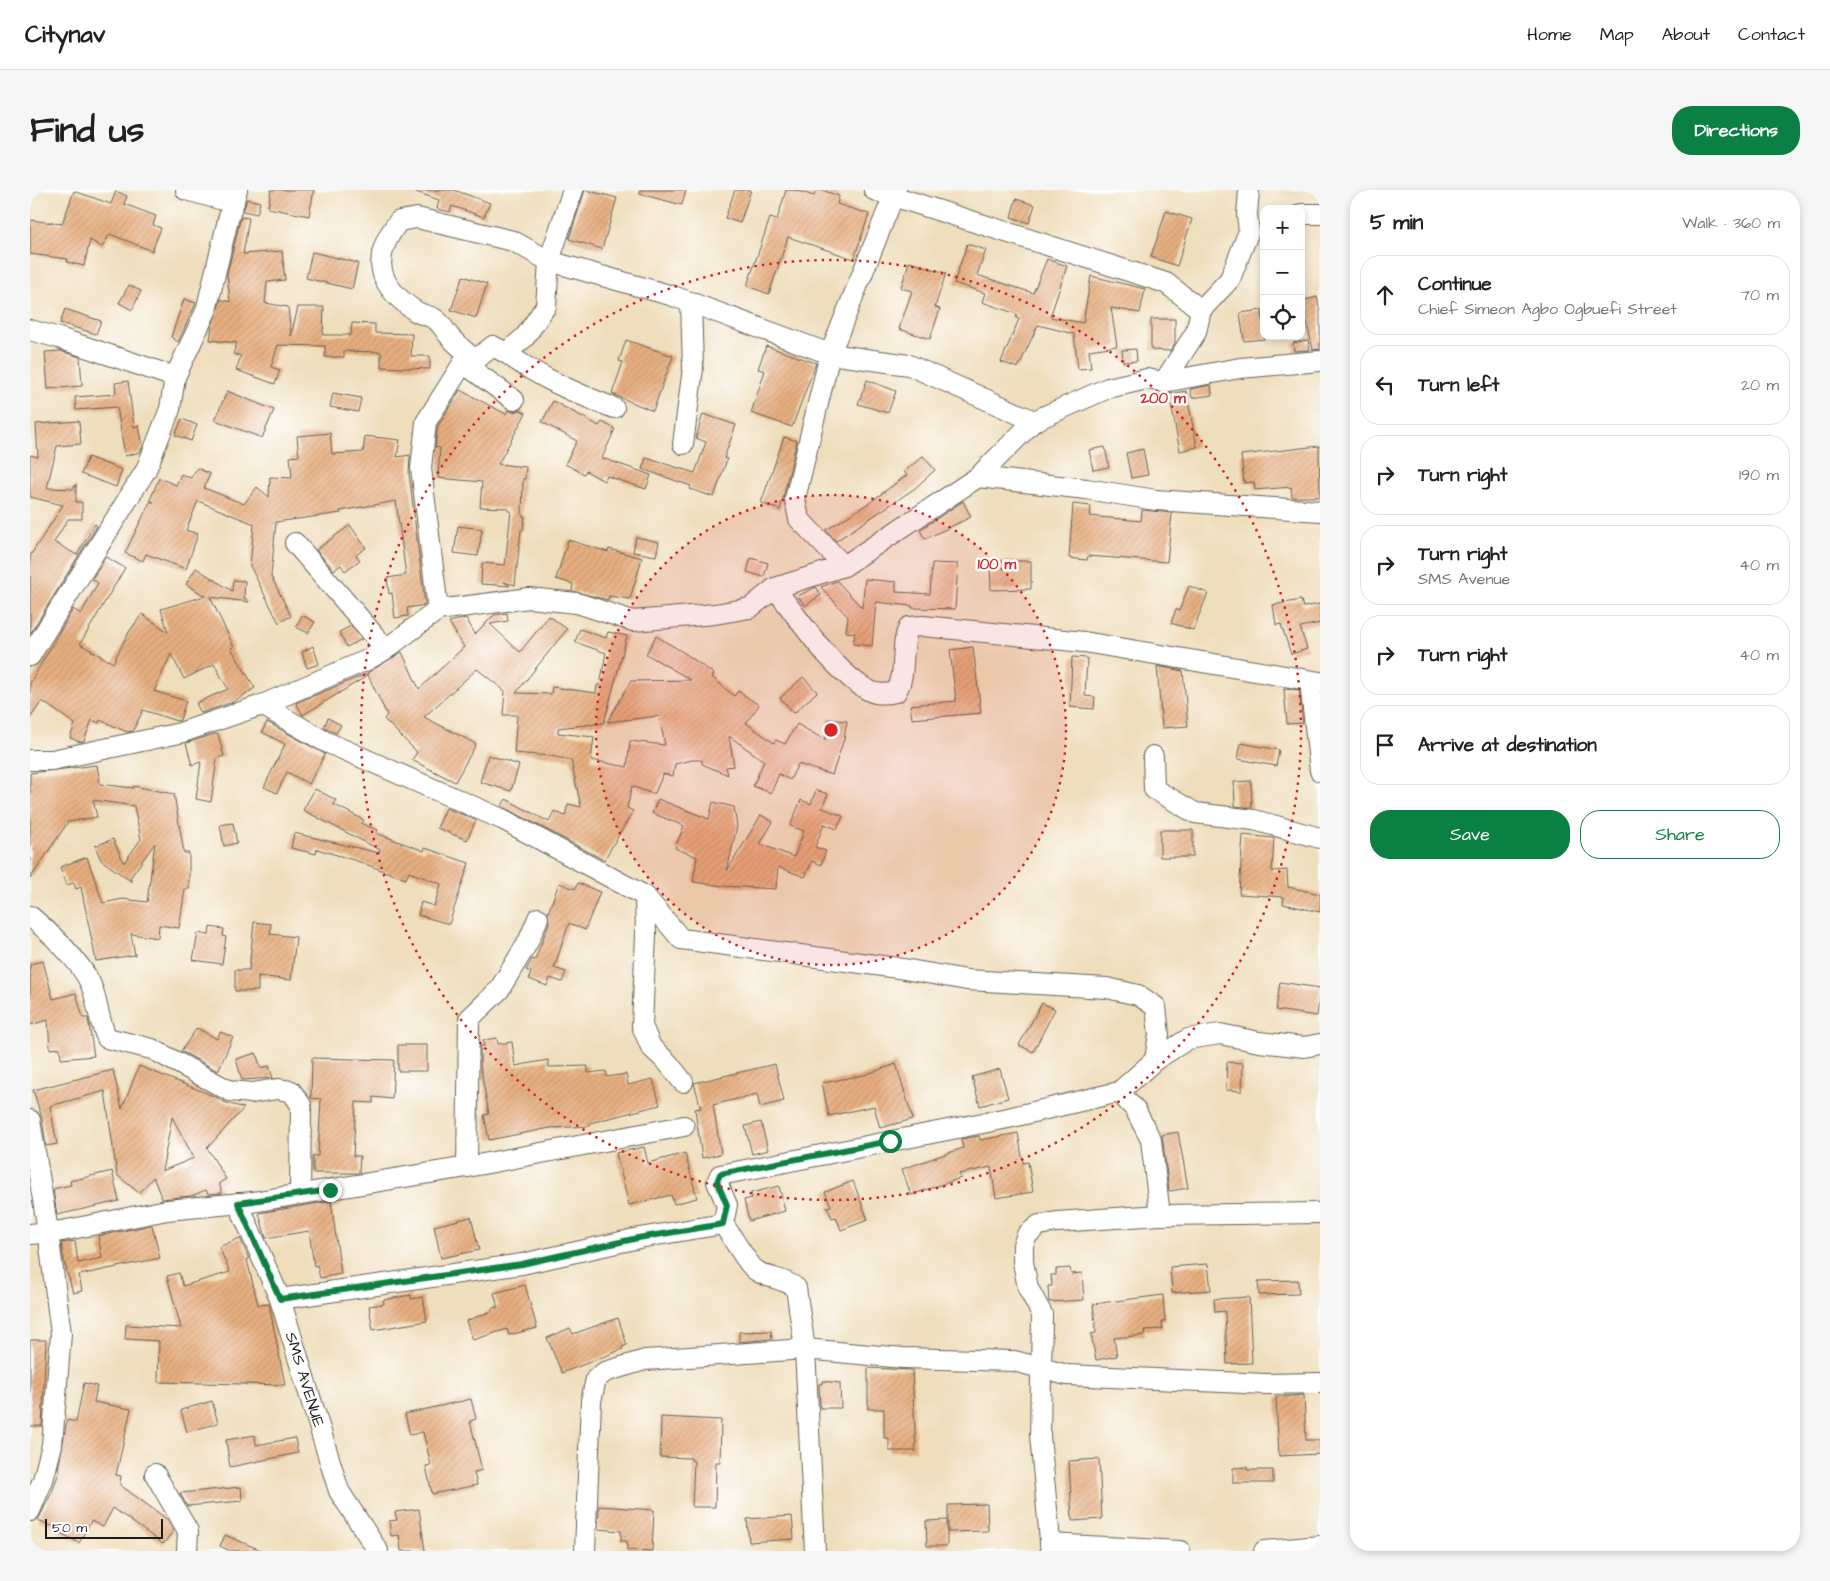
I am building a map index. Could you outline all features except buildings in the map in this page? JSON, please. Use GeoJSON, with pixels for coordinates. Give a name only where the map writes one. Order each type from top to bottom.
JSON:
{"type":"FeatureCollection","features":[{"type":"Feature","properties":{"kind":"street"},"geometry":{"type":"LineString","coordinates":[[30,656],[146,470],[170,409],[175,377],[206,311],[235,196],[186,190]]}},
{"type":"Feature","properties":{"kind":"street"},"geometry":{"type":"LineString","coordinates":[[506,353],[526,337],[546,306],[549,261],[573,190]]}},
{"type":"Feature","properties":{"kind":"street"},"geometry":{"type":"LineString","coordinates":[[874,190],[895,193],[1166,283],[1201,310]]}},
{"type":"Feature","properties":{"kind":"street"},"geometry":{"type":"LineString","coordinates":[[1164,382],[1196,332],[1201,310],[1230,279],[1255,214],[1249,190]]}},
{"type":"Feature","properties":{"kind":"street"},"geometry":{"type":"LineString","coordinates":[[844,566],[800,519],[795,500],[830,354],[895,193]]}},
{"type":"Feature","properties":{"kind":"street"},"geometry":{"type":"LineString","coordinates":[[1305,214],[1320,214]]}},
{"type":"Feature","properties":{"kind":"street"},"geometry":{"type":"LineString","coordinates":[[514,400],[469,362],[438,322],[416,312],[390,290],[381,276],[380,261],[389,234],[399,221],[417,218],[513,241],[549,261],[691,302],[830,354],[909,365],[1034,422]]}},
{"type":"Feature","properties":{"kind":"street"},"geometry":{"type":"LineString","coordinates":[[683,444],[693,368],[691,302]]}},
{"type":"Feature","properties":{"kind":"street"},"geometry":{"type":"LineString","coordinates":[[30,330],[175,377]]}},
{"type":"Feature","properties":{"kind":"street"},"geometry":{"type":"LineString","coordinates":[[438,610],[421,468],[426,422],[469,362],[494,346],[533,373],[550,382],[614,408]]}},
{"type":"Feature","properties":{"kind":"street"},"geometry":{"type":"LineString","coordinates":[[30,760],[52,760],[180,733],[262,705],[367,660],[386,649],[438,610],[529,598],[577,603],[633,621],[715,614],[750,608],[775,588],[844,566],[978,477],[1034,422],[1108,388],[1146,379],[1164,382],[1240,368],[1320,361]]}},
{"type":"Feature","properties":{"kind":"street"},"geometry":{"type":"LineString","coordinates":[[978,477],[1086,489],[1156,500],[1320,510]]}},
{"type":"Feature","properties":{"kind":"street"},"geometry":{"type":"LineString","coordinates":[[295,543],[386,649]]}},
{"type":"Feature","properties":{"kind":"street"},"geometry":{"type":"LineString","coordinates":[[775,588],[817,644],[870,691],[887,695],[896,692],[900,684],[904,638],[909,627],[923,626],[1084,642],[1175,656],[1315,682],[1320,771]]}},
{"type":"Feature","properties":{"kind":"street"},"geometry":{"type":"LineString","coordinates":[[262,705],[324,741],[504,820],[645,896],[681,939],[898,968],[967,980],[1107,988],[1138,995],[1156,1007],[1159,1034],[1155,1060]]}},
{"type":"Feature","properties":{"kind":"street"},"geometry":{"type":"LineString","coordinates":[[1153,756],[1154,789],[1195,814],[1254,820],[1320,838]]}},
{"type":"Feature","properties":{"kind":"street"},"geometry":{"type":"LineString","coordinates":[[645,896],[646,934],[642,1026],[651,1047],[668,1063],[683,1082]]}},
{"type":"Feature","properties":{"kind":"street"},"geometry":{"type":"LineString","coordinates":[[30,916],[86,975],[93,989],[101,1026],[107,1038],[152,1049],[230,1091],[252,1093],[277,1089],[291,1091],[301,1105],[300,1194]]}},
{"type":"Feature","properties":{"kind":"street"},"geometry":{"type":"LineString","coordinates":[[468,1167],[469,1019],[499,990],[528,942],[538,918]]}},
{"type":"Feature","properties":{"kind":"street"},"geometry":{"type":"LineString","coordinates":[[815,1551],[806,1349],[796,1288],[788,1282],[757,1272],[723,1224],[727,1205],[717,1182],[720,1174],[1008,1118],[1119,1092],[1155,1060],[1188,1039],[1220,1034],[1259,1042],[1304,1047],[1320,1044]]}},
{"type":"Feature","properties":{"kind":"street"},"geometry":{"type":"LineString","coordinates":[[1119,1092],[1135,1109],[1151,1140],[1160,1215]]}},
{"type":"Feature","properties":{"kind":"street"},"geometry":{"type":"LineString","coordinates":[[30,1120],[39,1232],[61,1334],[52,1445],[43,1480],[30,1512]]}},
{"type":"Feature","properties":{"kind":"street"},"geometry":{"type":"LineString","coordinates":[[39,1232],[62,1231],[167,1210],[238,1203],[468,1167],[684,1126]]}},
{"type":"Feature","properties":{"kind":"street","name":"SMS AVENUE"},"geometry":{"type":"LineString","coordinates":[[238,1203],[280,1299],[338,1491],[378,1551]]}},
{"type":"Feature","properties":{"kind":"street"},"geometry":{"type":"LineString","coordinates":[[1180,1551],[1050,1548],[1040,1436],[1042,1314],[1028,1288],[1023,1262],[1023,1246],[1027,1235],[1039,1225],[1057,1222],[1160,1215],[1320,1213]]}},
{"type":"Feature","properties":{"kind":"street"},"geometry":{"type":"LineString","coordinates":[[280,1299],[522,1264],[638,1238],[723,1224]]}},
{"type":"Feature","properties":{"kind":"street"},"geometry":{"type":"LineString","coordinates":[[585,1551],[592,1401],[596,1379],[605,1372],[645,1360],[806,1349],[903,1358],[1014,1361],[1067,1375],[1266,1384],[1320,1383]]}},
{"type":"Feature","properties":{"kind":"street"},"geometry":{"type":"LineString","coordinates":[[155,1474],[188,1531],[187,1551]]}},
{"type":"Feature","properties":{"kind":"street"},"geometry":{"type":"LineString","coordinates":[[1264,1551],[1320,1546]]}},
{"type":"Feature","properties":{"kind":"route"},"geometry":{"type":"LineString","coordinates":[[330,1190],[238,1203],[280,1299],[522,1264],[638,1238],[723,1224],[727,1205],[717,1182],[720,1174],[890,1141]]}}]}
